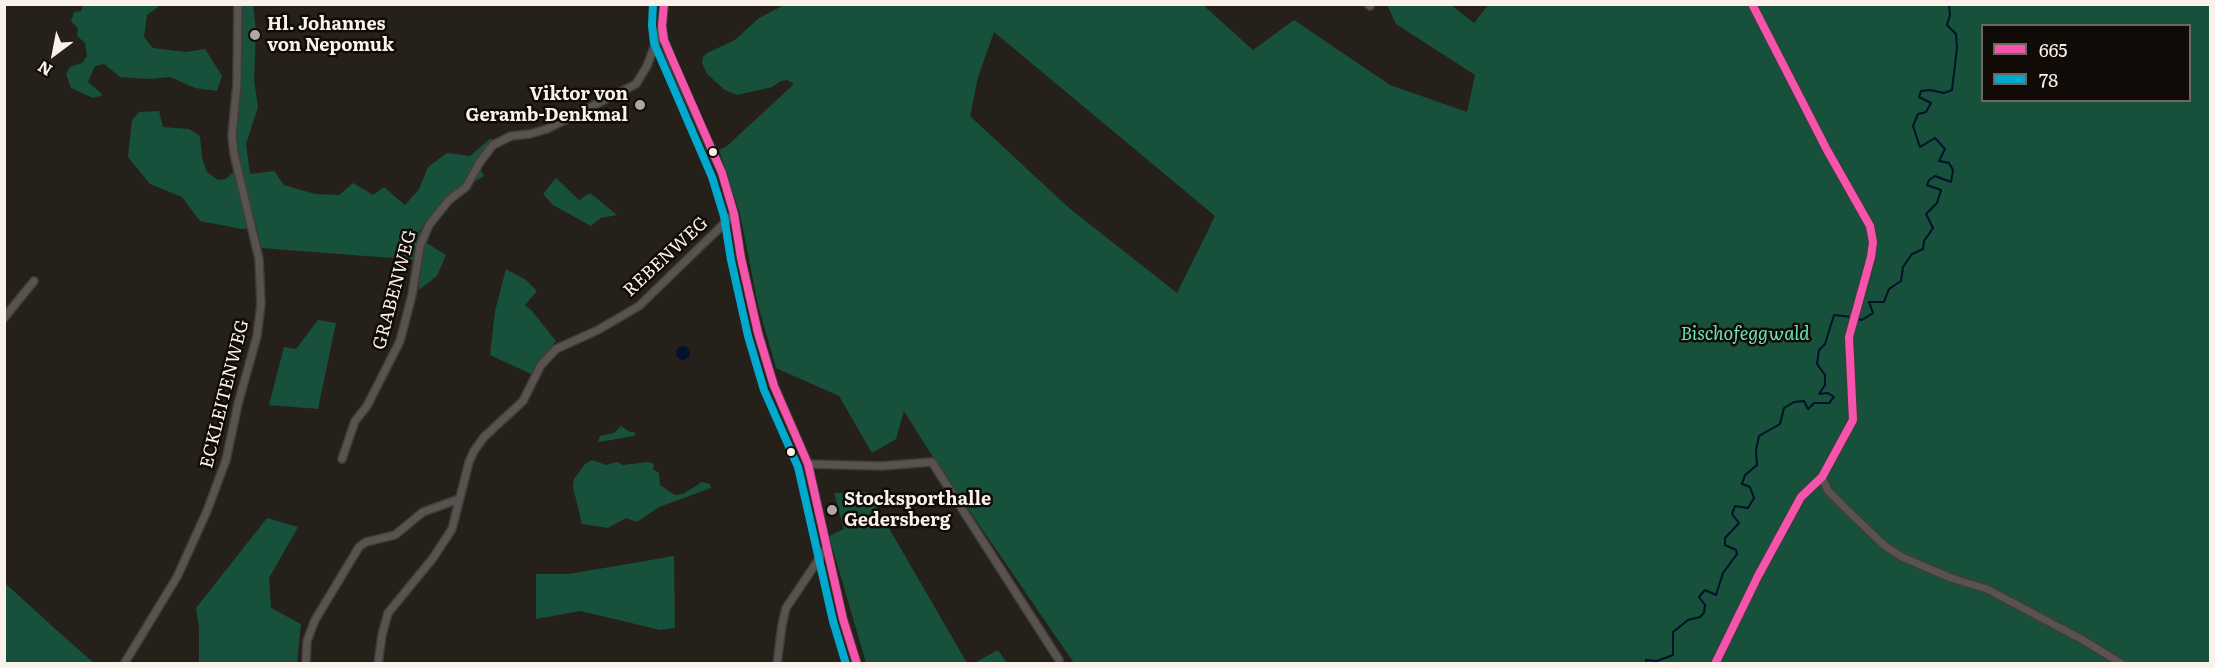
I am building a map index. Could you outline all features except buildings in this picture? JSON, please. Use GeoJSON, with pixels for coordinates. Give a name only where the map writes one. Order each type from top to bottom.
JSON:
{"type":"FeatureCollection","features":[{"type":"Feature","properties":{"kind":"street","name":"ECKLEITENWEG"},"geometry":{"type":"LineString","coordinates":[[124,663],[177,577],[207,511],[226,460],[257,336],[261,304],[259,259],[234,154],[232,135],[237,84],[238,4]]}},
{"type":"Feature","properties":{"kind":"street"},"geometry":{"type":"LineString","coordinates":[[664,4],[662,26],[664,40],[720,166],[734,214],[741,258],[758,333],[774,386],[808,464],[843,619],[857,663]]}},
{"type":"Feature","properties":{"kind":"street"},"geometry":{"type":"LineString","coordinates":[[1715,663],[1758,576],[1801,497],[1822,477],[1853,420],[1850,327],[1871,257],[1872,242],[1870,226],[1827,150],[1752,4]]}},
{"type":"Feature","properties":{"kind":"street","name":"GRABENWEG"},"geometry":{"type":"LineString","coordinates":[[342,459],[355,421],[367,406],[400,341],[412,295],[420,246],[429,225],[449,200],[466,187],[493,145],[512,136],[547,129],[636,84],[647,66],[662,26]]}},
{"type":"Feature","properties":{"kind":"street","name":"REBENWEG"},"geometry":{"type":"LineString","coordinates":[[378,663],[388,613],[446,539],[455,520],[474,451],[483,437],[523,401],[548,356],[562,345],[598,330],[639,306],[734,214]]}},
{"type":"Feature","properties":{"kind":"street"},"geometry":{"type":"LineString","coordinates":[[4,318],[34,281]]}},
{"type":"Feature","properties":{"kind":"street"},"geometry":{"type":"LineString","coordinates":[[808,464],[881,466],[932,462],[1059,660]]}},
{"type":"Feature","properties":{"kind":"street"},"geometry":{"type":"LineString","coordinates":[[1822,477],[1828,491],[1885,546],[1902,557],[1951,578],[1987,589],[2122,663]]}},
{"type":"Feature","properties":{"kind":"street"},"geometry":{"type":"LineString","coordinates":[[306,663],[308,641],[315,620],[359,547],[366,542],[395,535],[423,512],[459,500]]}},
{"type":"Feature","properties":{"kind":"street"},"geometry":{"type":"LineString","coordinates":[[777,663],[786,608],[827,547]]}},
{"type":"Feature","properties":{"kind":"green space"},"geometry":{"type":"Polygon","coordinates":[[[162,4],[147,15],[144,37],[153,48],[186,52],[205,49],[222,76],[217,91],[195,88],[170,77],[149,79],[120,77],[104,64],[95,66],[88,82],[103,95],[93,98],[71,88],[66,74],[70,67],[82,63],[87,56],[85,43],[77,36],[78,29],[71,21],[74,12],[81,11],[83,5],[162,4]]]}},
{"type":"Feature","properties":{"kind":"green space"},"geometry":{"type":"Polygon","coordinates":[[[237,4],[253,5],[256,31],[254,80],[258,107],[246,144],[250,174],[274,171],[284,185],[315,194],[339,195],[353,183],[373,195],[384,187],[405,205],[419,189],[428,167],[447,153],[470,156],[491,138],[493,141],[477,163],[484,176],[444,199],[419,232],[428,244],[446,255],[437,276],[419,290],[418,260],[261,248],[257,227],[242,229],[200,221],[182,197],[150,184],[128,157],[132,120],[139,112],[159,111],[163,127],[189,129],[200,136],[202,158],[207,172],[218,180],[226,179],[235,170],[229,138],[237,61],[237,4]]]}},
{"type":"Feature","properties":{"kind":"green space","name":"Bischofeggwald"},"geometry":{"type":"Polygon","coordinates":[[[1489,4],[2210,5],[2210,663],[1074,663],[936,462],[904,411],[896,439],[872,453],[839,396],[776,368],[758,305],[740,214],[719,150],[727,146],[794,84],[787,80],[781,81],[772,87],[737,95],[725,90],[707,74],[702,63],[707,53],[735,40],[759,18],[784,5],[1203,5],[1253,50],[1294,20],[1390,85],[1467,112],[1475,75],[1396,24],[1387,5],[1451,5],[1474,23],[1489,4]],[[994,32],[978,77],[970,116],[1069,208],[1177,293],[1215,216],[994,32]]]}},
{"type":"Feature","properties":{"kind":"green space"},"geometry":{"type":"Polygon","coordinates":[[[556,178],[579,200],[590,193],[617,215],[601,218],[591,226],[553,205],[543,194],[556,178]]]}},
{"type":"Feature","properties":{"kind":"green space"},"geometry":{"type":"Polygon","coordinates":[[[506,269],[526,280],[537,291],[525,305],[556,341],[531,374],[490,355],[495,311],[506,269]]]}},
{"type":"Feature","properties":{"kind":"green space"},"geometry":{"type":"Polygon","coordinates":[[[318,320],[336,323],[318,409],[269,405],[284,347],[296,349],[318,320]]]}},
{"type":"Feature","properties":{"kind":"green space"},"geometry":{"type":"Polygon","coordinates":[[[621,426],[630,432],[635,432],[634,436],[598,441],[600,436],[614,433],[621,426]]]}},
{"type":"Feature","properties":{"kind":"green space"},"geometry":{"type":"Polygon","coordinates":[[[592,460],[606,465],[617,462],[623,465],[648,462],[654,464],[653,469],[659,473],[660,485],[675,495],[683,494],[702,482],[710,484],[711,488],[659,507],[637,522],[626,518],[608,528],[582,524],[573,487],[574,479],[585,464],[592,460]]]}},
{"type":"Feature","properties":{"kind":"green space"},"geometry":{"type":"Polygon","coordinates":[[[868,492],[967,663],[866,663],[829,536],[844,529],[834,493],[868,492]]]}},
{"type":"Feature","properties":{"kind":"green space"},"geometry":{"type":"Polygon","coordinates":[[[267,518],[298,527],[269,578],[271,608],[301,624],[297,663],[199,663],[199,628],[196,608],[267,518]]]}},
{"type":"Feature","properties":{"kind":"green space"},"geometry":{"type":"Polygon","coordinates":[[[674,556],[675,628],[660,630],[581,611],[536,619],[536,574],[569,574],[674,556]]]}},
{"type":"Feature","properties":{"kind":"green space"},"geometry":{"type":"Polygon","coordinates":[[[6,584],[51,625],[94,663],[5,663],[6,584]]]}},
{"type":"Feature","properties":{"kind":"green space"},"geometry":{"type":"Polygon","coordinates":[[[998,650],[1007,663],[974,663],[998,650]]]}},
{"type":"Feature","properties":{"kind":"water"},"geometry":{"type":"Polygon","coordinates":[[[680,346],[686,346],[690,353],[686,360],[680,360],[676,356],[676,350],[680,346]]]}},
{"type":"Feature","properties":{"kind":"waterway"},"geometry":{"type":"LineString","coordinates":[[1857,319],[1862,320],[1873,313],[1869,302],[1884,302],[1889,289],[1901,281],[1903,267],[1912,254],[1923,249],[1924,241],[1933,228],[1926,214],[1937,203],[1941,190],[1927,185],[1929,180],[1935,176],[1951,182],[1953,170],[1949,163],[1939,161],[1945,149],[1935,138],[1920,147],[1913,126],[1918,114],[1926,112],[1931,103],[1919,97],[1921,91],[1944,93],[1952,90],[1957,48],[1956,34],[1947,25],[1950,15],[1949,4]]}},
{"type":"Feature","properties":{"kind":"waterway"},"geometry":{"type":"LineString","coordinates":[[1646,664],[1646,660],[1657,661],[1673,655],[1673,632],[1688,620],[1700,617],[1704,613],[1705,605],[1699,597],[1705,590],[1716,595],[1723,573],[1737,554],[1736,550],[1725,545],[1725,538],[1739,523],[1732,514],[1735,506],[1748,508],[1754,498],[1750,487],[1742,484],[1745,475],[1757,465],[1756,450],[1759,436],[1780,424],[1784,408],[1794,402],[1804,401],[1808,409],[1814,403],[1829,403],[1834,397],[1828,393],[1819,394],[1825,385],[1825,375],[1817,364],[1819,350],[1825,344],[1834,315],[1852,317]]}},
{"type":"Feature","properties":{"kind":"transit line","name":"78"},"geometry":{"type":"LineString","coordinates":[[653,4],[654,43],[712,177],[724,216],[748,336],[764,390],[798,467],[833,621],[846,664]]}},
{"type":"Feature","properties":{"kind":"transit line","name":"665"},"geometry":{"type":"LineString","coordinates":[[664,4],[662,26],[664,40],[722,173],[734,214],[741,258],[758,333],[774,386],[808,464],[843,619],[857,664]]}},
{"type":"Feature","properties":{"kind":"transit line","name":"665"},"geometry":{"type":"LineString","coordinates":[[1715,664],[1758,576],[1801,497],[1822,477],[1853,420],[1849,337],[1873,242],[1870,226],[1827,150],[1752,4]]}},
{"type":"Feature","properties":{"kind":"place","name":"Hl. Johannes von Nepomuk"},"geometry":{"type":"Point","coordinates":[255,35]}},
{"type":"Feature","properties":{"kind":"place","name":"Viktor von Geramb-Denkmal"},"geometry":{"type":"Point","coordinates":[640,105]}},
{"type":"Feature","properties":{"kind":"place","name":"Stocksporthalle Gedersberg"},"geometry":{"type":"Point","coordinates":[832,510]}}]}
